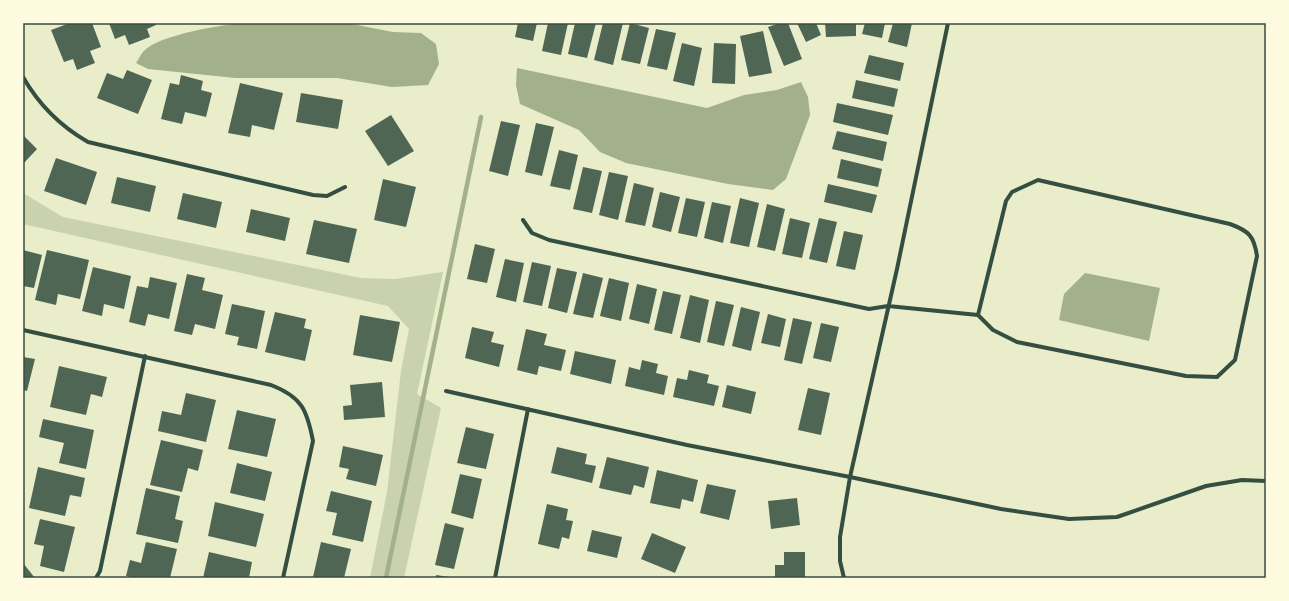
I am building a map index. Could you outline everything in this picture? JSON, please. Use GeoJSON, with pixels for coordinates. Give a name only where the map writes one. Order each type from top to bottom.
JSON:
{"type":"FeatureCollection","features":[{"type":"Feature","properties":{"kind":"street"},"geometry":{"type":"LineString","coordinates":[[844,578],[840,561],[840,537],[850,477],[948,23]]}},
{"type":"Feature","properties":{"kind":"street"},"geometry":{"type":"LineString","coordinates":[[23,77],[42,106],[59,123],[88,142],[314,195],[327,196],[345,187]]}},
{"type":"Feature","properties":{"kind":"street"},"geometry":{"type":"LineString","coordinates":[[523,220],[532,233],[549,240],[869,309],[888,306],[978,315],[993,330],[1017,342],[1186,376],[1217,378],[1235,360],[1258,256],[1255,242],[1245,230],[1184,213],[1038,180],[1012,192],[1006,201],[978,315]]}},
{"type":"Feature","properties":{"kind":"street"},"geometry":{"type":"LineString","coordinates":[[23,330],[271,385],[288,391],[300,403],[310,423],[313,441],[283,578]]}},
{"type":"Feature","properties":{"kind":"street"},"geometry":{"type":"LineString","coordinates":[[96,578],[100,570],[145,356]]}},
{"type":"Feature","properties":{"kind":"street"},"geometry":{"type":"LineString","coordinates":[[446,391],[528,408],[687,445],[1001,509],[1069,519],[1116,517],[1206,486],[1242,480],[1266,481]]}},
{"type":"Feature","properties":{"kind":"street"},"geometry":{"type":"LineString","coordinates":[[495,578],[528,408]]}},
{"type":"Feature","properties":{"kind":"shaded area"},"geometry":{"type":"Polygon","coordinates":[[[246,23],[347,23],[393,32],[421,33],[436,44],[439,64],[428,85],[392,87],[337,78],[235,78],[148,69],[136,63],[145,50],[164,40],[193,31],[246,23]]]}},
{"type":"Feature","properties":{"kind":"shaded area"},"geometry":{"type":"Polygon","coordinates":[[[517,68],[707,108],[744,95],[777,90],[801,82],[808,97],[810,115],[786,179],[773,190],[728,184],[626,163],[600,152],[579,130],[520,104],[516,85],[517,68]]]}},
{"type":"Feature","properties":{"kind":"shaded area"},"geometry":{"type":"Polygon","coordinates":[[[23,193],[63,217],[361,278],[395,279],[443,272],[417,394],[441,408],[404,578],[370,578],[387,492],[401,371],[409,329],[388,306],[23,224],[23,193]]]}},
{"type":"Feature","properties":{"kind":"shaded area"},"geometry":{"type":"Polygon","coordinates":[[[1085,273],[1160,288],[1149,341],[1059,320],[1064,294],[1085,273]]]}},
{"type":"Feature","properties":{"kind":"building"},"geometry":{"type":"Polygon","coordinates":[[[70,23],[92,23],[101,47],[90,51],[95,63],[77,70],[73,59],[64,62],[51,30],[70,23]]]}},
{"type":"Feature","properties":{"kind":"building"},"geometry":{"type":"Polygon","coordinates":[[[109,23],[155,23],[156,25],[147,29],[150,37],[129,45],[125,35],[115,39],[109,23]]]}},
{"type":"Feature","properties":{"kind":"building"},"geometry":{"type":"Polygon","coordinates":[[[518,23],[537,23],[533,41],[515,37],[518,23]]]}},
{"type":"Feature","properties":{"kind":"building"},"geometry":{"type":"Polygon","coordinates":[[[548,23],[568,23],[561,55],[542,51],[548,23]]]}},
{"type":"Feature","properties":{"kind":"building"},"geometry":{"type":"Polygon","coordinates":[[[575,23],[596,23],[587,58],[568,54],[575,23]]]}},
{"type":"Feature","properties":{"kind":"building"},"geometry":{"type":"Polygon","coordinates":[[[603,23],[623,23],[613,65],[594,60],[603,23]]]}},
{"type":"Feature","properties":{"kind":"building"},"geometry":{"type":"Polygon","coordinates":[[[630,23],[649,28],[640,64],[621,60],[630,23]]]}},
{"type":"Feature","properties":{"kind":"building"},"geometry":{"type":"Polygon","coordinates":[[[780,23],[788,23],[802,59],[784,66],[768,27],[780,23]]]}},
{"type":"Feature","properties":{"kind":"building"},"geometry":{"type":"Polygon","coordinates":[[[797,23],[816,23],[821,35],[806,42],[797,23]]]}},
{"type":"Feature","properties":{"kind":"building"},"geometry":{"type":"Polygon","coordinates":[[[825,23],[856,23],[856,36],[826,37],[825,23]]]}},
{"type":"Feature","properties":{"kind":"building"},"geometry":{"type":"Polygon","coordinates":[[[865,23],[885,23],[882,38],[862,34],[865,23]]]}},
{"type":"Feature","properties":{"kind":"building"},"geometry":{"type":"Polygon","coordinates":[[[893,23],[912,23],[907,47],[888,42],[893,23]]]}},
{"type":"Feature","properties":{"kind":"building"},"geometry":{"type":"Polygon","coordinates":[[[656,29],[676,33],[667,70],[647,66],[656,29]]]}},
{"type":"Feature","properties":{"kind":"building"},"geometry":{"type":"Polygon","coordinates":[[[763,31],[772,73],[749,77],[740,36],[763,31]]]}},
{"type":"Feature","properties":{"kind":"building"},"geometry":{"type":"Polygon","coordinates":[[[682,43],[702,48],[694,86],[673,81],[682,43]]]}},
{"type":"Feature","properties":{"kind":"building"},"geometry":{"type":"Polygon","coordinates":[[[714,43],[736,44],[735,84],[712,83],[714,43]]]}},
{"type":"Feature","properties":{"kind":"building"},"geometry":{"type":"Polygon","coordinates":[[[869,55],[904,63],[900,81],[864,73],[869,55]]]}},
{"type":"Feature","properties":{"kind":"building"},"geometry":{"type":"Polygon","coordinates":[[[127,70],[152,80],[138,114],[97,98],[107,73],[123,79],[127,70]]]}},
{"type":"Feature","properties":{"kind":"building"},"geometry":{"type":"Polygon","coordinates":[[[181,75],[203,81],[201,90],[212,93],[206,117],[185,112],[182,124],[161,119],[170,83],[179,85],[181,75]]]}},
{"type":"Feature","properties":{"kind":"building"},"geometry":{"type":"Polygon","coordinates":[[[856,80],[898,89],[894,107],[852,98],[856,80]]]}},
{"type":"Feature","properties":{"kind":"building"},"geometry":{"type":"Polygon","coordinates":[[[240,83],[283,93],[274,130],[252,125],[250,137],[228,133],[240,83]]]}},
{"type":"Feature","properties":{"kind":"building"},"geometry":{"type":"Polygon","coordinates":[[[301,93],[343,100],[338,129],[296,122],[301,93]]]}},
{"type":"Feature","properties":{"kind":"building"},"geometry":{"type":"Polygon","coordinates":[[[837,103],[893,115],[888,135],[833,122],[837,103]]]}},
{"type":"Feature","properties":{"kind":"building"},"geometry":{"type":"Polygon","coordinates":[[[391,115],[414,151],[388,166],[365,131],[391,115]]]}},
{"type":"Feature","properties":{"kind":"building"},"geometry":{"type":"Polygon","coordinates":[[[501,121],[520,125],[508,176],[489,171],[501,121]]]}},
{"type":"Feature","properties":{"kind":"building"},"geometry":{"type":"Polygon","coordinates":[[[536,123],[554,127],[542,176],[525,172],[536,123]]]}},
{"type":"Feature","properties":{"kind":"building"},"geometry":{"type":"Polygon","coordinates":[[[837,131],[887,142],[883,161],[832,149],[837,131]]]}},
{"type":"Feature","properties":{"kind":"building"},"geometry":{"type":"Polygon","coordinates":[[[23,135],[37,149],[23,164],[23,135]]]}},
{"type":"Feature","properties":{"kind":"building"},"geometry":{"type":"Polygon","coordinates":[[[559,150],[578,155],[570,190],[550,186],[559,150]]]}},
{"type":"Feature","properties":{"kind":"building"},"geometry":{"type":"Polygon","coordinates":[[[56,158],[97,172],[86,205],[44,191],[56,158]]]}},
{"type":"Feature","properties":{"kind":"building"},"geometry":{"type":"Polygon","coordinates":[[[841,159],[882,169],[878,187],[837,178],[841,159]]]}},
{"type":"Feature","properties":{"kind":"building"},"geometry":{"type":"Polygon","coordinates":[[[583,167],[602,171],[592,213],[573,209],[583,167]]]}},
{"type":"Feature","properties":{"kind":"building"},"geometry":{"type":"Polygon","coordinates":[[[609,172],[628,176],[618,220],[599,215],[609,172]]]}},
{"type":"Feature","properties":{"kind":"building"},"geometry":{"type":"Polygon","coordinates":[[[117,177],[156,186],[150,212],[111,203],[117,177]]]}},
{"type":"Feature","properties":{"kind":"building"},"geometry":{"type":"Polygon","coordinates":[[[383,179],[416,187],[406,227],[374,220],[383,179]]]}},
{"type":"Feature","properties":{"kind":"building"},"geometry":{"type":"Polygon","coordinates":[[[634,183],[654,188],[645,226],[625,222],[634,183]]]}},
{"type":"Feature","properties":{"kind":"building"},"geometry":{"type":"Polygon","coordinates":[[[828,184],[877,195],[872,213],[824,202],[828,184]]]}},
{"type":"Feature","properties":{"kind":"building"},"geometry":{"type":"Polygon","coordinates":[[[660,192],[680,197],[671,232],[652,227],[660,192]]]}},
{"type":"Feature","properties":{"kind":"building"},"geometry":{"type":"Polygon","coordinates":[[[183,193],[222,202],[216,228],[177,219],[183,193]]]}},
{"type":"Feature","properties":{"kind":"building"},"geometry":{"type":"Polygon","coordinates":[[[686,198],[705,202],[697,237],[678,233],[686,198]]]}},
{"type":"Feature","properties":{"kind":"building"},"geometry":{"type":"Polygon","coordinates":[[[740,198],[759,203],[749,247],[730,243],[740,198]]]}},
{"type":"Feature","properties":{"kind":"building"},"geometry":{"type":"Polygon","coordinates":[[[712,202],[731,206],[723,243],[704,238],[712,202]]]}},
{"type":"Feature","properties":{"kind":"building"},"geometry":{"type":"Polygon","coordinates":[[[767,204],[785,209],[775,251],[757,247],[767,204]]]}},
{"type":"Feature","properties":{"kind":"building"},"geometry":{"type":"Polygon","coordinates":[[[251,209],[290,218],[285,241],[246,232],[251,209]]]}},
{"type":"Feature","properties":{"kind":"building"},"geometry":{"type":"Polygon","coordinates":[[[790,218],[810,223],[802,258],[782,254],[790,218]]]}},
{"type":"Feature","properties":{"kind":"building"},"geometry":{"type":"Polygon","coordinates":[[[819,218],[837,222],[827,263],[809,259],[819,218]]]}},
{"type":"Feature","properties":{"kind":"building"},"geometry":{"type":"Polygon","coordinates":[[[314,220],[357,229],[349,263],[306,254],[314,220]]]}},
{"type":"Feature","properties":{"kind":"building"},"geometry":{"type":"Polygon","coordinates":[[[844,231],[863,235],[855,270],[836,266],[844,231]]]}},
{"type":"Feature","properties":{"kind":"building"},"geometry":{"type":"Polygon","coordinates":[[[475,244],[495,249],[487,283],[467,279],[475,244]]]}},
{"type":"Feature","properties":{"kind":"building"},"geometry":{"type":"Polygon","coordinates":[[[23,250],[42,255],[34,288],[23,286],[23,250]]]}},
{"type":"Feature","properties":{"kind":"building"},"geometry":{"type":"Polygon","coordinates":[[[47,250],[89,260],[80,299],[58,294],[56,305],[35,300],[47,250]]]}},
{"type":"Feature","properties":{"kind":"building"},"geometry":{"type":"Polygon","coordinates":[[[505,259],[524,263],[516,302],[496,297],[505,259]]]}},
{"type":"Feature","properties":{"kind":"building"},"geometry":{"type":"Polygon","coordinates":[[[532,262],[551,266],[542,306],[523,302],[532,262]]]}},
{"type":"Feature","properties":{"kind":"building"},"geometry":{"type":"Polygon","coordinates":[[[93,267],[131,276],[124,309],[104,304],[102,316],[82,311],[93,267]]]}},
{"type":"Feature","properties":{"kind":"building"},"geometry":{"type":"Polygon","coordinates":[[[557,268],[577,272],[567,313],[548,308],[557,268]]]}},
{"type":"Feature","properties":{"kind":"building"},"geometry":{"type":"Polygon","coordinates":[[[583,273],[603,278],[593,318],[573,314],[583,273]]]}},
{"type":"Feature","properties":{"kind":"building"},"geometry":{"type":"Polygon","coordinates":[[[187,274],[205,278],[202,290],[223,295],[215,329],[195,324],[192,335],[174,331],[187,274]]]}},
{"type":"Feature","properties":{"kind":"building"},"geometry":{"type":"Polygon","coordinates":[[[150,277],[177,283],[169,319],[148,314],[145,326],[129,322],[137,286],[148,288],[150,277]]]}},
{"type":"Feature","properties":{"kind":"building"},"geometry":{"type":"Polygon","coordinates":[[[609,278],[629,283],[621,321],[600,316],[609,278]]]}},
{"type":"Feature","properties":{"kind":"building"},"geometry":{"type":"Polygon","coordinates":[[[637,284],[657,289],[649,324],[629,319],[637,284]]]}},
{"type":"Feature","properties":{"kind":"building"},"geometry":{"type":"Polygon","coordinates":[[[663,291],[681,295],[672,334],[654,330],[663,291]]]}},
{"type":"Feature","properties":{"kind":"building"},"geometry":{"type":"Polygon","coordinates":[[[690,295],[709,300],[700,343],[680,338],[690,295]]]}},
{"type":"Feature","properties":{"kind":"building"},"geometry":{"type":"Polygon","coordinates":[[[716,301],[734,305],[724,346],[707,342],[716,301]]]}},
{"type":"Feature","properties":{"kind":"building"},"geometry":{"type":"Polygon","coordinates":[[[232,304],[265,311],[257,349],[237,345],[239,337],[225,334],[232,304]]]}},
{"type":"Feature","properties":{"kind":"building"},"geometry":{"type":"Polygon","coordinates":[[[741,307],[760,312],[751,351],[732,346],[741,307]]]}},
{"type":"Feature","properties":{"kind":"building"},"geometry":{"type":"Polygon","coordinates":[[[275,312],[306,319],[304,328],[312,330],[305,361],[265,352],[275,312]]]}},
{"type":"Feature","properties":{"kind":"building"},"geometry":{"type":"Polygon","coordinates":[[[768,314],[786,319],[780,347],[761,343],[768,314]]]}},
{"type":"Feature","properties":{"kind":"building"},"geometry":{"type":"Polygon","coordinates":[[[360,315],[400,322],[392,362],[353,355],[360,315]]]}},
{"type":"Feature","properties":{"kind":"building"},"geometry":{"type":"Polygon","coordinates":[[[793,318],[812,322],[802,364],[784,360],[793,318]]]}},
{"type":"Feature","properties":{"kind":"building"},"geometry":{"type":"Polygon","coordinates":[[[821,323],[839,327],[831,362],[813,358],[821,323]]]}},
{"type":"Feature","properties":{"kind":"building"},"geometry":{"type":"Polygon","coordinates":[[[472,327],[494,332],[491,342],[504,345],[499,367],[465,358],[472,327]]]}},
{"type":"Feature","properties":{"kind":"building"},"geometry":{"type":"Polygon","coordinates":[[[526,329],[547,334],[544,345],[566,350],[561,371],[539,366],[537,375],[517,370],[526,329]]]}},
{"type":"Feature","properties":{"kind":"building"},"geometry":{"type":"Polygon","coordinates":[[[575,351],[616,360],[611,384],[570,374],[575,351]]]}},
{"type":"Feature","properties":{"kind":"building"},"geometry":{"type":"Polygon","coordinates":[[[23,357],[35,359],[27,391],[23,390],[23,357]]]}},
{"type":"Feature","properties":{"kind":"building"},"geometry":{"type":"Polygon","coordinates":[[[642,360],[658,364],[656,373],[668,376],[664,395],[625,386],[629,367],[640,370],[642,360]]]}},
{"type":"Feature","properties":{"kind":"building"},"geometry":{"type":"Polygon","coordinates":[[[59,366],[107,377],[102,397],[91,394],[86,415],[50,407],[59,366]]]}},
{"type":"Feature","properties":{"kind":"building"},"geometry":{"type":"Polygon","coordinates":[[[689,370],[709,375],[707,383],[719,386],[714,406],[673,397],[677,378],[687,380],[689,370]]]}},
{"type":"Feature","properties":{"kind":"building"},"geometry":{"type":"Polygon","coordinates":[[[382,382],[385,417],[344,420],[343,406],[352,405],[350,385],[382,382]]]}},
{"type":"Feature","properties":{"kind":"building"},"geometry":{"type":"Polygon","coordinates":[[[727,385],[756,392],[751,414],[722,407],[727,385]]]}},
{"type":"Feature","properties":{"kind":"building"},"geometry":{"type":"Polygon","coordinates":[[[808,388],[830,393],[821,435],[798,430],[808,388]]]}},
{"type":"Feature","properties":{"kind":"building"},"geometry":{"type":"Polygon","coordinates":[[[186,393],[216,400],[206,442],[158,431],[162,411],[181,415],[186,393]]]}},
{"type":"Feature","properties":{"kind":"building"},"geometry":{"type":"Polygon","coordinates":[[[237,410],[276,419],[267,457],[228,449],[237,410]]]}},
{"type":"Feature","properties":{"kind":"building"},"geometry":{"type":"Polygon","coordinates":[[[43,419],[94,430],[86,469],[59,463],[64,443],[39,437],[43,419]]]}},
{"type":"Feature","properties":{"kind":"building"},"geometry":{"type":"Polygon","coordinates":[[[466,427],[494,434],[486,469],[457,463],[466,427]]]}},
{"type":"Feature","properties":{"kind":"building"},"geometry":{"type":"Polygon","coordinates":[[[161,440],[203,450],[198,471],[188,468],[182,492],[150,485],[161,440]]]}},
{"type":"Feature","properties":{"kind":"building"},"geometry":{"type":"Polygon","coordinates":[[[343,446],[383,455],[376,486],[346,479],[349,469],[339,467],[343,446]]]}},
{"type":"Feature","properties":{"kind":"building"},"geometry":{"type":"Polygon","coordinates":[[[557,447],[587,454],[585,464],[596,466],[592,483],[551,473],[557,447]]]}},
{"type":"Feature","properties":{"kind":"building"},"geometry":{"type":"Polygon","coordinates":[[[607,457],[649,467],[644,488],[634,485],[631,495],[599,488],[607,457]]]}},
{"type":"Feature","properties":{"kind":"building"},"geometry":{"type":"Polygon","coordinates":[[[237,463],[272,472],[265,501],[230,493],[237,463]]]}},
{"type":"Feature","properties":{"kind":"building"},"geometry":{"type":"Polygon","coordinates":[[[38,467],[85,478],[81,497],[70,495],[65,516],[29,508],[38,467]]]}},
{"type":"Feature","properties":{"kind":"building"},"geometry":{"type":"Polygon","coordinates":[[[657,470],[698,480],[693,502],[682,499],[680,509],[650,503],[657,470]]]}},
{"type":"Feature","properties":{"kind":"building"},"geometry":{"type":"Polygon","coordinates":[[[460,474],[482,479],[473,519],[451,513],[460,474]]]}},
{"type":"Feature","properties":{"kind":"building"},"geometry":{"type":"Polygon","coordinates":[[[707,484],[736,490],[729,520],[700,513],[707,484]]]}},
{"type":"Feature","properties":{"kind":"building"},"geometry":{"type":"Polygon","coordinates":[[[146,488],[180,496],[175,519],[183,521],[178,543],[136,534],[146,488]]]}},
{"type":"Feature","properties":{"kind":"building"},"geometry":{"type":"Polygon","coordinates":[[[331,491],[372,501],[363,542],[332,535],[337,513],[326,511],[331,491]]]}},
{"type":"Feature","properties":{"kind":"building"},"geometry":{"type":"Polygon","coordinates":[[[797,498],[800,525],[771,529],[768,501],[797,498]]]}},
{"type":"Feature","properties":{"kind":"building"},"geometry":{"type":"Polygon","coordinates":[[[215,502],[264,514],[256,547],[208,536],[215,502]]]}},
{"type":"Feature","properties":{"kind":"building"},"geometry":{"type":"Polygon","coordinates":[[[547,504],[568,509],[566,520],[573,521],[569,539],[562,537],[559,549],[538,544],[547,504]]]}},
{"type":"Feature","properties":{"kind":"building"},"geometry":{"type":"Polygon","coordinates":[[[40,519],[75,527],[64,572],[40,566],[44,546],[34,544],[40,519]]]}},
{"type":"Feature","properties":{"kind":"building"},"geometry":{"type":"Polygon","coordinates":[[[445,523],[464,528],[454,569],[435,565],[445,523]]]}},
{"type":"Feature","properties":{"kind":"building"},"geometry":{"type":"Polygon","coordinates":[[[592,530],[622,537],[617,558],[587,551],[592,530]]]}},
{"type":"Feature","properties":{"kind":"building"},"geometry":{"type":"Polygon","coordinates":[[[652,533],[686,547],[675,573],[641,559],[652,533]]]}},
{"type":"Feature","properties":{"kind":"building"},"geometry":{"type":"Polygon","coordinates":[[[146,542],[177,549],[170,578],[135,578],[126,576],[130,560],[141,563],[146,542]]]}},
{"type":"Feature","properties":{"kind":"building"},"geometry":{"type":"Polygon","coordinates":[[[321,542],[351,549],[344,578],[313,577],[321,542]]]}},
{"type":"Feature","properties":{"kind":"building"},"geometry":{"type":"Polygon","coordinates":[[[209,552],[252,562],[249,578],[203,578],[209,552]]]}},
{"type":"Feature","properties":{"kind":"building"},"geometry":{"type":"Polygon","coordinates":[[[784,552],[805,552],[805,578],[775,577],[775,565],[784,565],[784,552]]]}},
{"type":"Feature","properties":{"kind":"building"},"geometry":{"type":"Polygon","coordinates":[[[23,563],[35,578],[23,578],[23,563]]]}},
{"type":"Feature","properties":{"kind":"building"},"geometry":{"type":"Polygon","coordinates":[[[436,575],[449,577],[449,578],[436,578],[436,575]]]}},
{"type":"Feature","properties":{"kind":"waterway"},"geometry":{"type":"LineString","coordinates":[[386,578],[481,117]]}}]}
